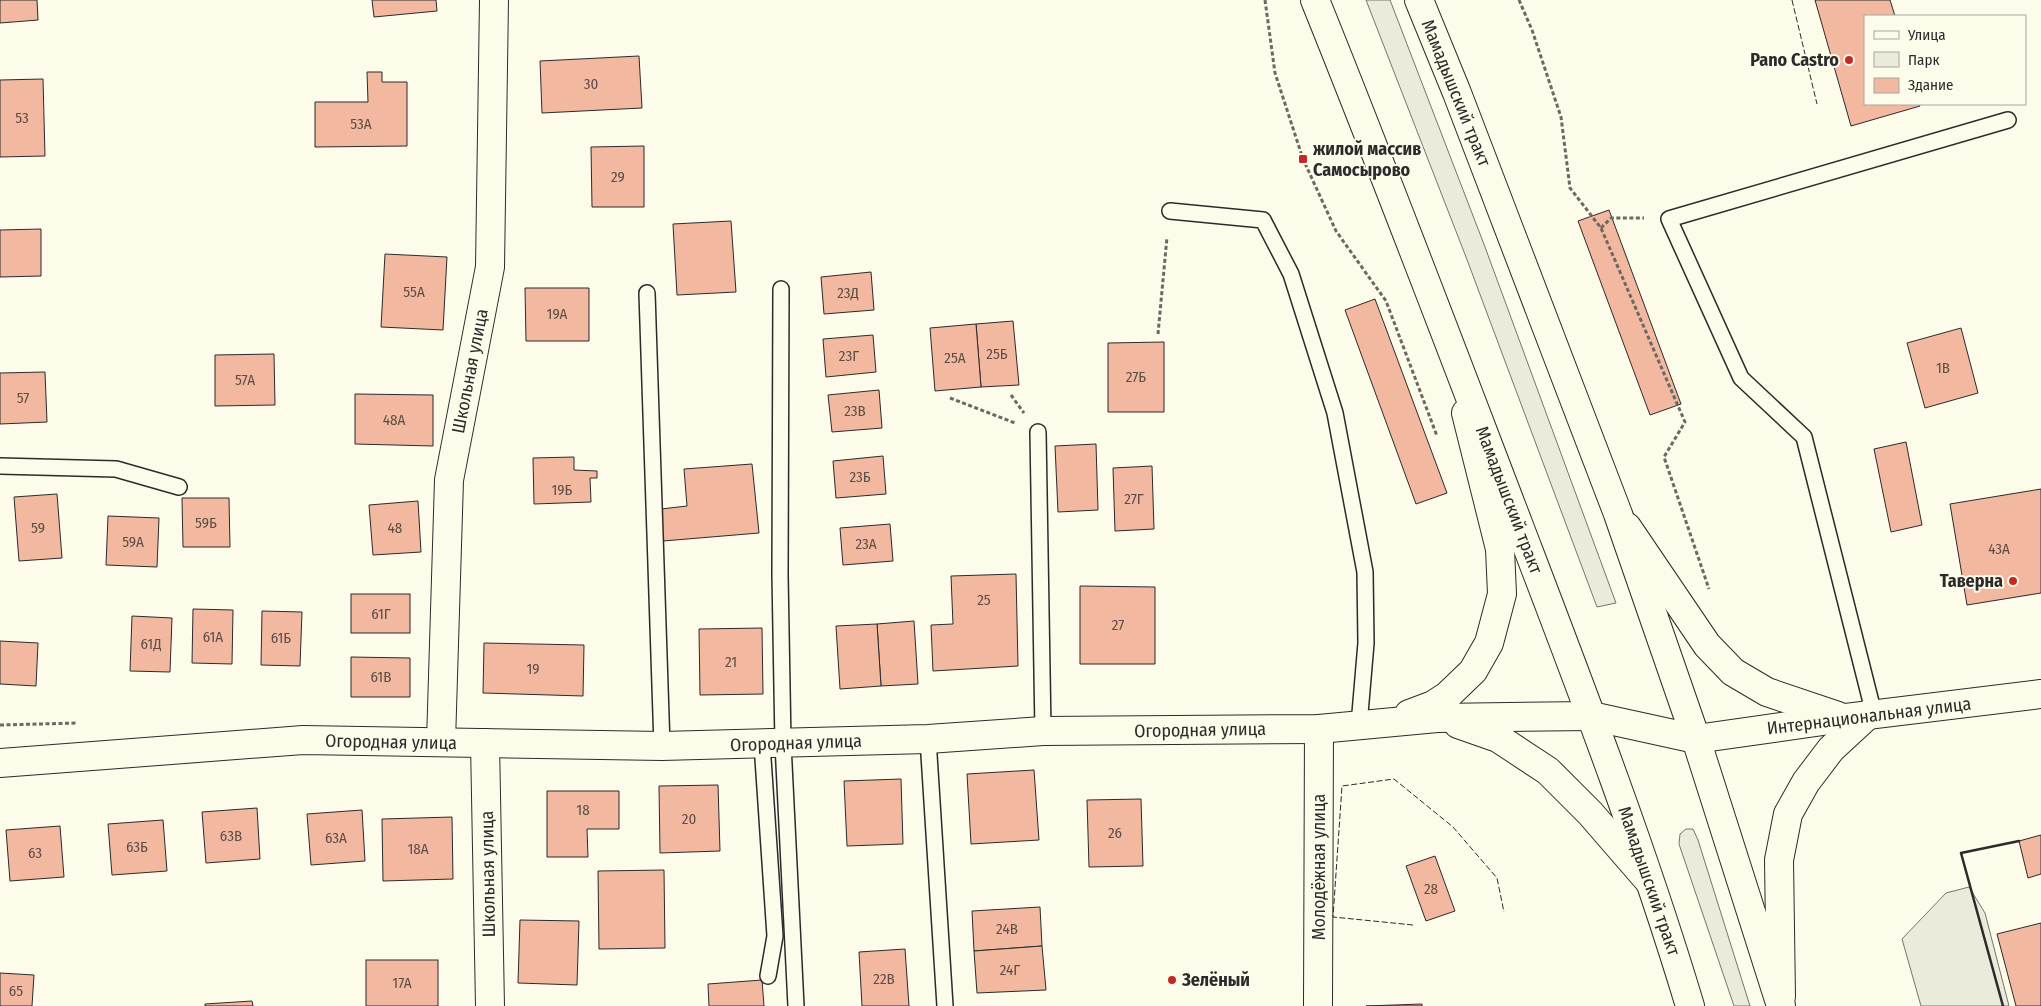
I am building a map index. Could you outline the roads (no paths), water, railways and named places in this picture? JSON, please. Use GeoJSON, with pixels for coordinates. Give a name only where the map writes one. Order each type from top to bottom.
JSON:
{"type":"FeatureCollection","features":[{"type":"Feature","properties":{"kind":"street","name":"Школьная улица"},"geometry":{"type":"LineString","coordinates":[[441,742],[449,480],[490,267],[494,0]]}},
{"type":"Feature","properties":{"kind":"street","name":"Мамадышский тракт"},"geometry":{"type":"LineString","coordinates":[[1315,0],[1368,131],[1591,716],[1675,954],[1690,1006]]}},
{"type":"Feature","properties":{"kind":"street","name":"Мамадышский тракт"},"geometry":{"type":"LineString","coordinates":[[1420,0],[1618,514],[1696,739],[1781,1006]]}},
{"type":"Feature","properties":{"kind":"street"},"geometry":{"type":"LineString","coordinates":[[1389,722],[1433,705],[1447,696],[1473,671],[1489,643],[1502,594],[1500,549],[1445,331]]}},
{"type":"Feature","properties":{"kind":"street"},"geometry":{"type":"LineString","coordinates":[[1618,514],[1708,645],[1734,672],[1767,692],[1863,715],[1831,749],[1806,782],[1788,814],[1779,860],[1781,1006]]}},
{"type":"Feature","properties":{"kind":"street","name":"Интернациональная улица"},"geometry":{"type":"LineString","coordinates":[[1696,739],[1863,715],[2041,694]]}},
{"type":"Feature","properties":{"kind":"street","name":"Огородная улица"},"geometry":{"type":"LineString","coordinates":[[0,763],[303,740],[662,746],[772,744],[928,739],[1043,731],[1319,728],[1437,718],[1591,716],[1696,739]]}},
{"type":"Feature","properties":{"kind":"street"},"geometry":{"type":"LineString","coordinates":[[1437,718],[1498,738],[1548,771],[1590,813],[1649,881]]}},
{"type":"Feature","properties":{"kind":"street","name":"Молодёжная улица"},"geometry":{"type":"LineString","coordinates":[[1318,1006],[1319,728]]}},
{"type":"Feature","properties":{"kind":"street","name":"Школьная улица"},"geometry":{"type":"LineString","coordinates":[[486,743],[490,1006]]}},
{"type":"Feature","properties":{"kind":"lane"},"geometry":{"type":"LineString","coordinates":[[1863,715],[1804,437],[1741,378],[1669,219],[2008,120]]}},
{"type":"Feature","properties":{"kind":"lane"},"geometry":{"type":"LineString","coordinates":[[1170,211],[1263,220],[1291,274],[1335,414],[1365,572],[1366,643],[1359,725]]}},
{"type":"Feature","properties":{"kind":"lane"},"geometry":{"type":"LineString","coordinates":[[768,976],[775,936],[772,744],[780,575],[781,289]]}},
{"type":"Feature","properties":{"kind":"lane"},"geometry":{"type":"LineString","coordinates":[[647,293],[662,746]]}},
{"type":"Feature","properties":{"kind":"lane"},"geometry":{"type":"LineString","coordinates":[[1038,432],[1043,731]]}},
{"type":"Feature","properties":{"kind":"lane"},"geometry":{"type":"LineString","coordinates":[[0,466],[116,469],[179,488]]}},
{"type":"Feature","properties":{"kind":"lane"},"geometry":{"type":"LineString","coordinates":[[928,739],[945,1006]]}},
{"type":"Feature","properties":{"kind":"lane"},"geometry":{"type":"LineString","coordinates":[[772,744],[796,1006]]}},
{"type":"Feature","properties":{"kind":"place","name":"Pano Castro"},"geometry":{"type":"Point","coordinates":[1849,60]}},
{"type":"Feature","properties":{"kind":"place","name":"жилой массив Самосырово"},"geometry":{"type":"Point","coordinates":[1303,159]}},
{"type":"Feature","properties":{"kind":"place","name":"Таверна"},"geometry":{"type":"Point","coordinates":[2013,581]}},
{"type":"Feature","properties":{"kind":"place","name":"Зелёный"},"geometry":{"type":"Point","coordinates":[1172,980]}}]}
